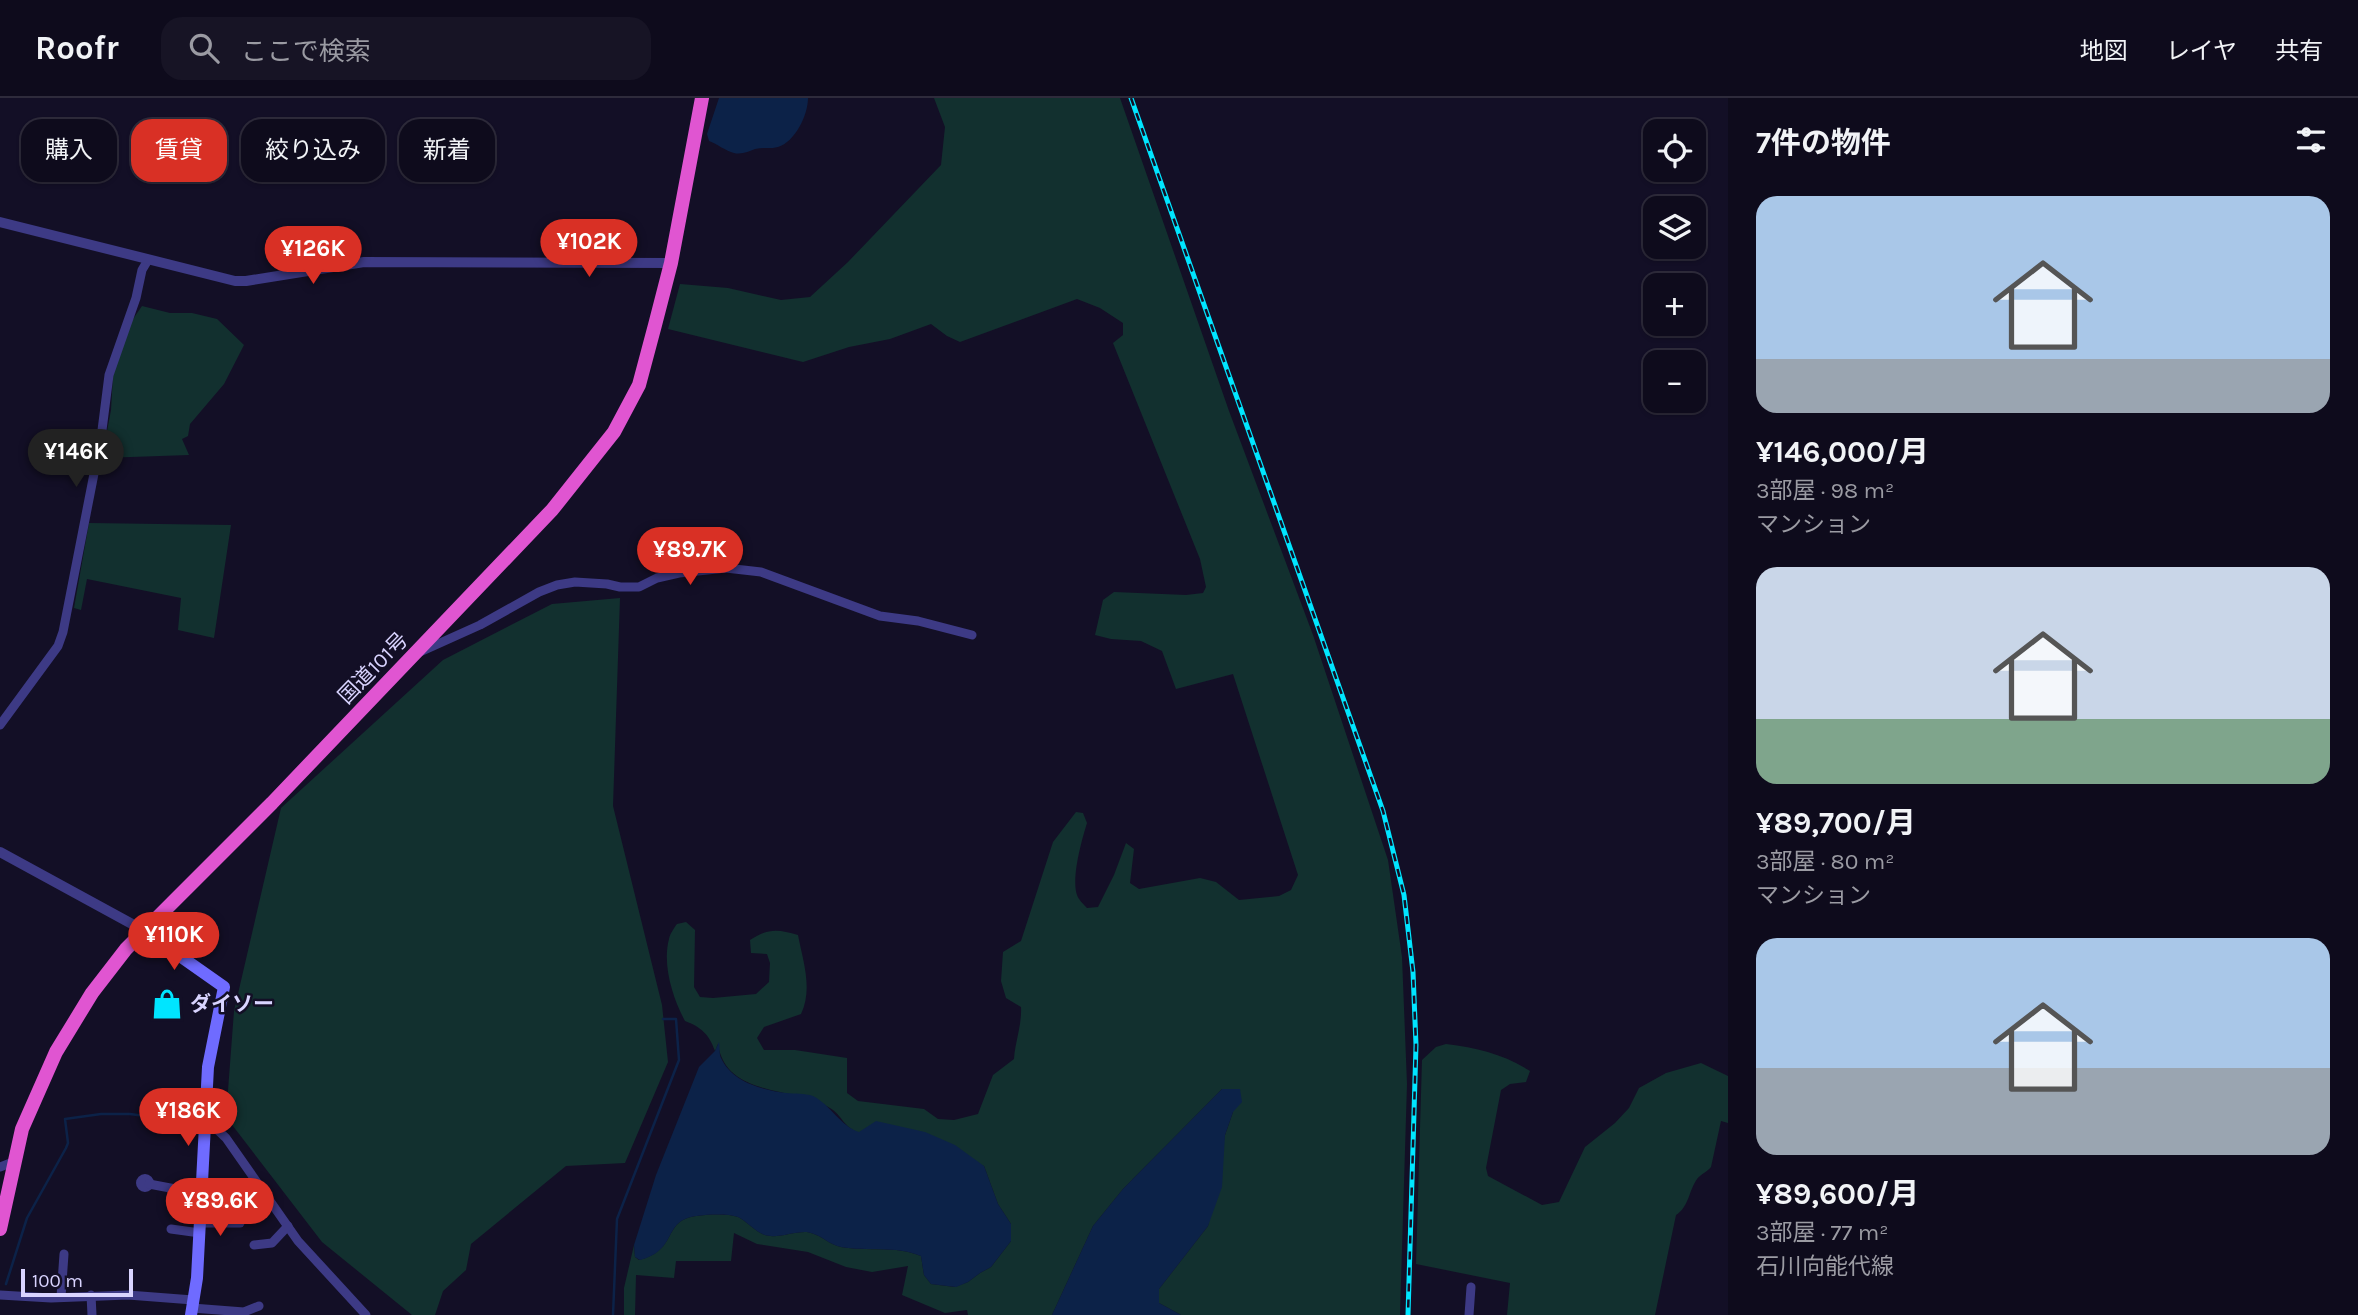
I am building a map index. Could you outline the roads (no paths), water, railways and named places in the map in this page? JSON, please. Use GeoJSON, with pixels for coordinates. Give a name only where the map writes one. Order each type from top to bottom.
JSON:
{"type":"FeatureCollection","features":[{"type":"Feature","properties":{"kind":"highway","name":"国道101号"},"geometry":{"type":"LineString","coordinates":[[0,1229],[7,1164],[56,1052],[92,993],[126,948],[272,803],[416,654],[552,510],[614,432],[639,385],[671,263],[702,98]]}},
{"type":"Feature","properties":{"kind":"main road"},"geometry":{"type":"LineString","coordinates":[[143,930],[224,987],[208,1067],[202,1198],[192,1308]]}},
{"type":"Feature","properties":{"kind":"street"},"geometry":{"type":"LineString","coordinates":[[1,225],[246,282],[364,262],[671,263]]}},
{"type":"Feature","properties":{"kind":"street"},"geometry":{"type":"LineString","coordinates":[[0,725],[58,646],[63,632],[102,438],[109,375],[136,298],[142,271],[148,260]]}},
{"type":"Feature","properties":{"kind":"street"},"geometry":{"type":"LineString","coordinates":[[416,654],[557,585],[575,582],[639,587],[657,578],[679,573],[726,568],[761,572],[880,616],[918,621],[972,635]]}},
{"type":"Feature","properties":{"kind":"street"},"geometry":{"type":"LineString","coordinates":[[0,852],[143,930]]}},
{"type":"Feature","properties":{"kind":"street"},"geometry":{"type":"LineString","coordinates":[[205,1119],[226,1138],[317,1264],[366,1315]]}},
{"type":"Feature","properties":{"kind":"street"},"geometry":{"type":"LineString","coordinates":[[149,1184],[202,1198],[233,1202]]}},
{"type":"Feature","properties":{"kind":"street"},"geometry":{"type":"LineString","coordinates":[[171,1229],[240,1223]]}},
{"type":"Feature","properties":{"kind":"street"},"geometry":{"type":"LineString","coordinates":[[254,1245],[272,1243],[288,1226]]}},
{"type":"Feature","properties":{"kind":"street"},"geometry":{"type":"LineString","coordinates":[[61,1297],[64,1254]]}},
{"type":"Feature","properties":{"kind":"street"},"geometry":{"type":"LineString","coordinates":[[1469,1315],[1471,1287]]}},
{"type":"Feature","properties":{"kind":"street"},"geometry":{"type":"LineString","coordinates":[[0,1295],[51,1298],[91,1295],[157,1296],[192,1308],[244,1312],[259,1306]]}},
{"type":"Feature","properties":{"kind":"street"},"geometry":{"type":"LineString","coordinates":[[91,1295],[92,1315]]}},
{"type":"Feature","properties":{"kind":"water"},"geometry":{"type":"Polygon","coordinates":[[[719,98],[808,98],[803,120],[790,140],[778,147],[758,148],[740,154],[709,141],[707,134],[719,98]]]}},
{"type":"Feature","properties":{"kind":"water"},"geometry":{"type":"Polygon","coordinates":[[[719,1042],[721,1058],[740,1079],[767,1090],[813,1096],[852,1129],[859,1132],[876,1121],[925,1132],[955,1145],[984,1166],[998,1204],[1011,1224],[1011,1241],[991,1267],[956,1287],[931,1284],[924,1275],[921,1256],[891,1250],[841,1247],[807,1232],[765,1235],[738,1217],[727,1215],[704,1215],[685,1219],[674,1228],[659,1251],[640,1260],[635,1257],[634,1245],[656,1175],[699,1067],[715,1051],[719,1042]]]}},
{"type":"Feature","properties":{"kind":"water"},"geometry":{"type":"Polygon","coordinates":[[[1222,1089],[1240,1089],[1242,1102],[1233,1112],[1225,1135],[1222,1187],[1208,1226],[1159,1289],[1159,1303],[1181,1315],[1052,1315],[1093,1226],[1123,1189],[1222,1089]]]}},
{"type":"Feature","properties":{"kind":"waterway"},"geometry":{"type":"LineString","coordinates":[[613,1315],[617,1219],[679,1060],[676,1019],[663,1019]]}},
{"type":"Feature","properties":{"kind":"waterway"},"geometry":{"type":"LineString","coordinates":[[6,1284],[27,1218],[68,1143],[65,1119],[101,1114],[130,1114],[198,1123]]}},
{"type":"Feature","properties":{"kind":"waterway"},"geometry":{"type":"LineString","coordinates":[[217,1124],[231,1123]]}},
{"type":"Feature","properties":{"kind":"railway"},"geometry":{"type":"LineString","coordinates":[[1131,98],[1383,811],[1404,895],[1413,972],[1416,1045],[1408,1315]]}},
{"type":"Feature","properties":{"kind":"place","name":"ダイソー"},"geometry":{"type":"Point","coordinates":[167,1004]}}]}
